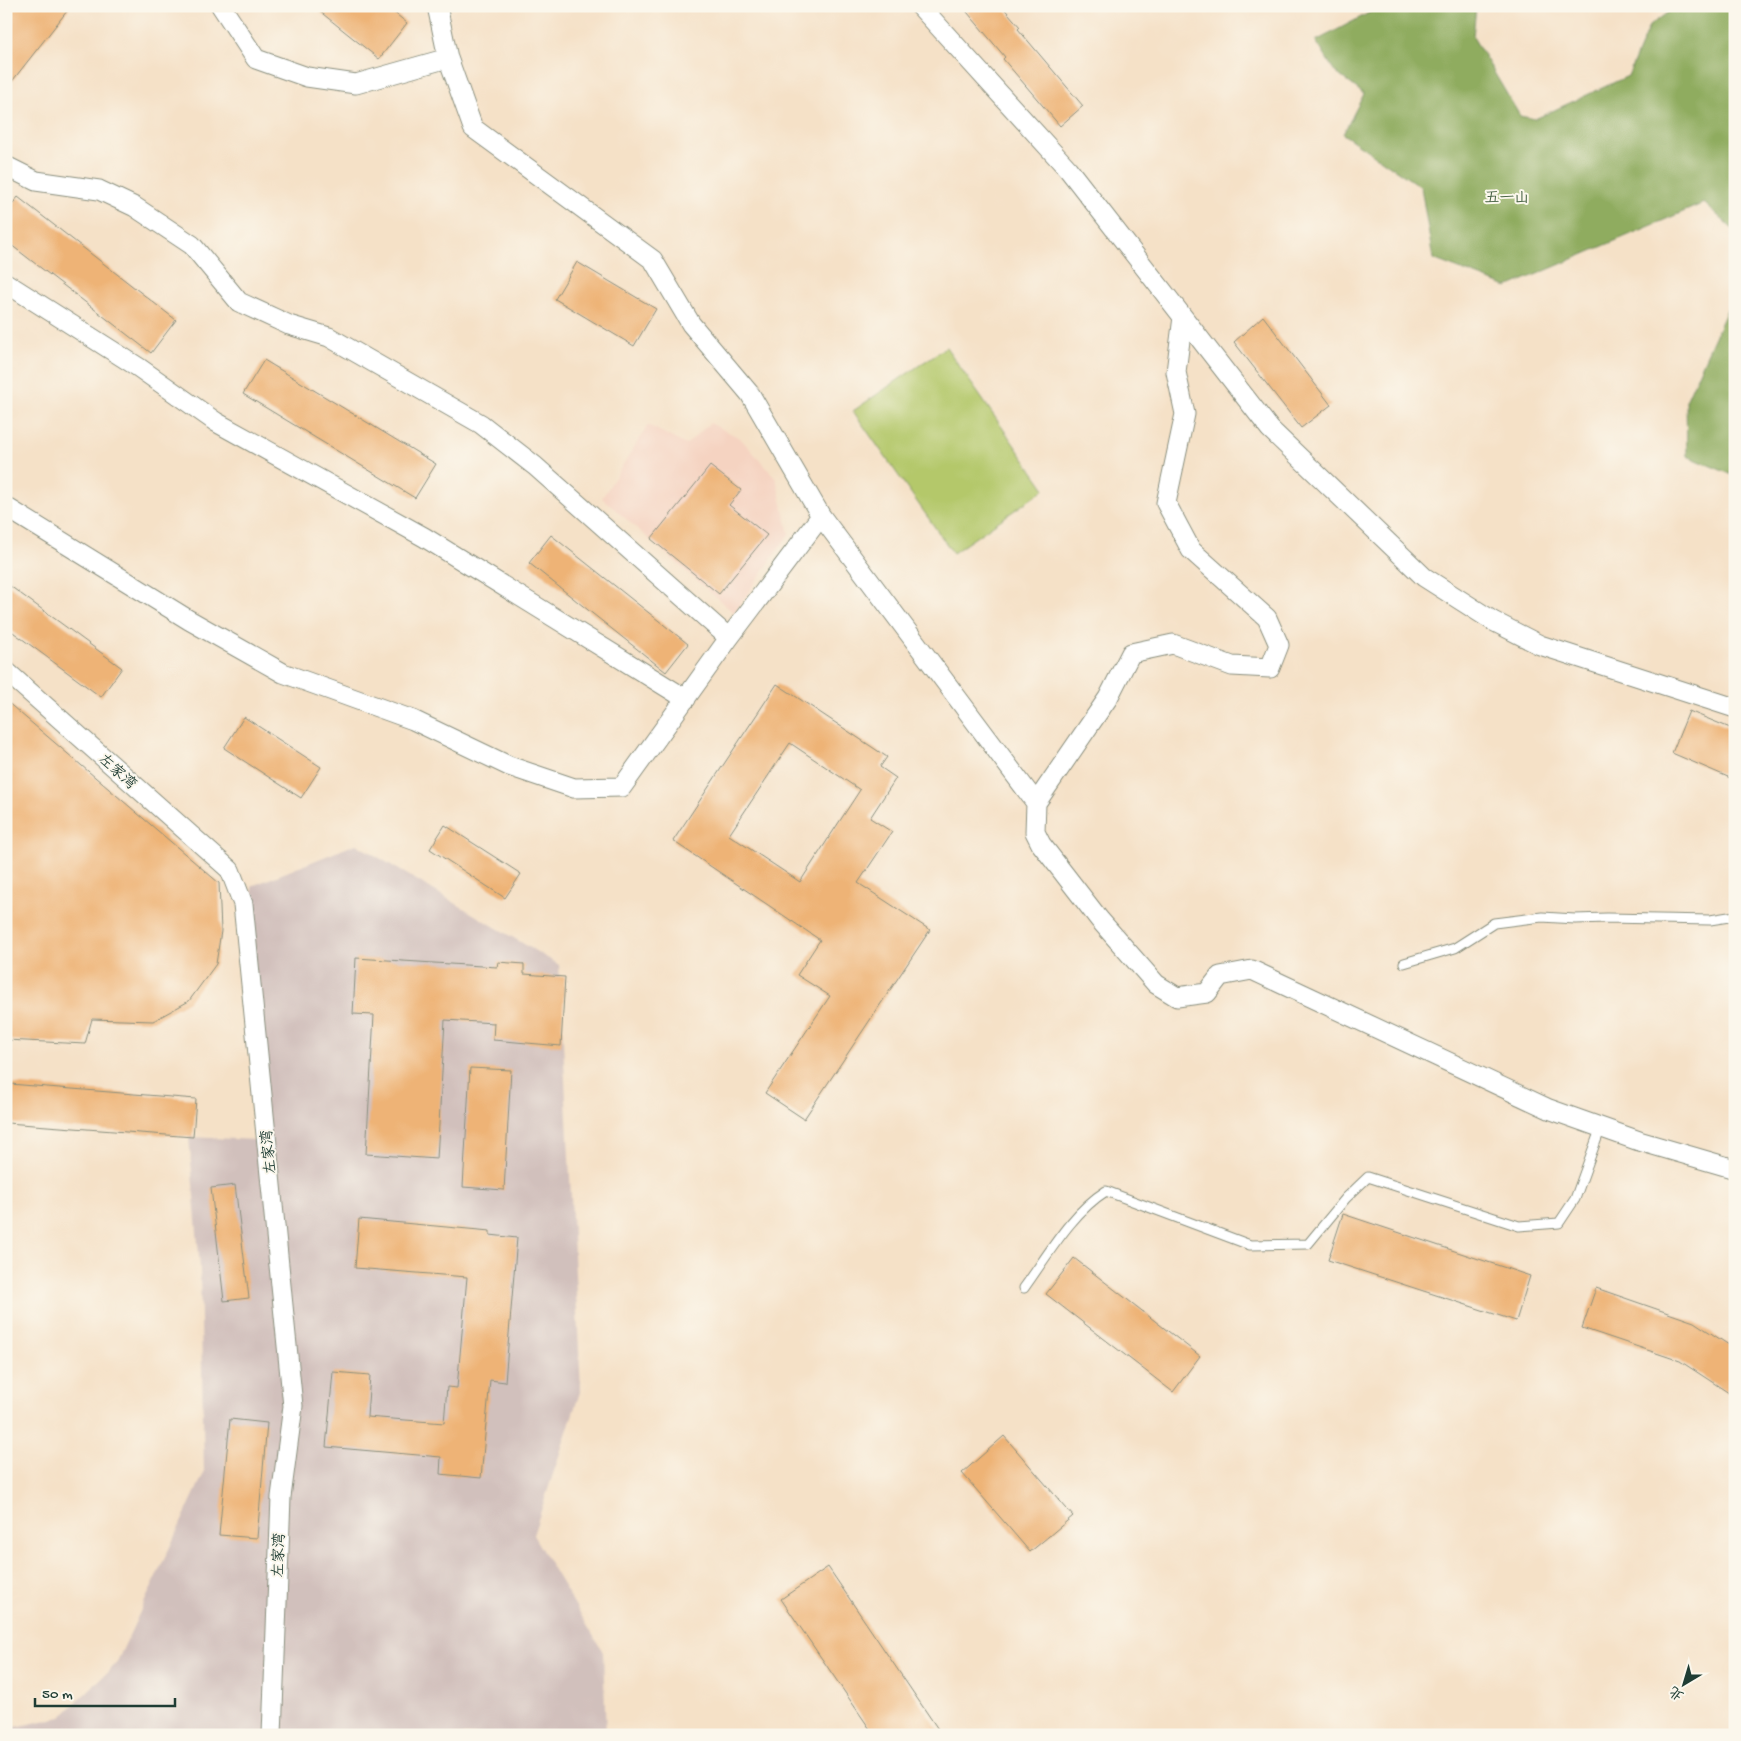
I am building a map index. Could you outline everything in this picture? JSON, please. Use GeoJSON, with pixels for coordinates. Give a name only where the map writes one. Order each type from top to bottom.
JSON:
{"type":"FeatureCollection","features":[{"type":"Feature","properties":{"kind":"street"},"geometry":{"type":"LineString","coordinates":[[221,6],[256,58],[307,78],[356,84],[448,58]]}},
{"type":"Feature","properties":{"kind":"street"},"geometry":{"type":"LineString","coordinates":[[437,6],[448,58],[473,128],[653,260],[691,324],[750,394],[821,516],[1036,803]]}},
{"type":"Feature","properties":{"kind":"street"},"geometry":{"type":"LineString","coordinates":[[920,6],[1068,169],[1270,429],[1424,577],[1493,620],[1540,645],[1735,708]]}},
{"type":"Feature","properties":{"kind":"street"},"geometry":{"type":"LineString","coordinates":[[6,166],[36,181],[99,190],[135,207],[192,245],[239,302],[289,325],[329,337],[481,424],[535,466],[729,638]]}},
{"type":"Feature","properties":{"kind":"street"},"geometry":{"type":"LineString","coordinates":[[6,283],[138,367],[216,422],[424,537],[686,699]]}},
{"type":"Feature","properties":{"kind":"street"},"geometry":{"type":"LineString","coordinates":[[1182,317],[1176,372],[1184,414],[1166,503],[1191,550],[1267,618],[1279,645],[1270,668],[1232,666],[1173,644],[1131,653],[1108,698],[1036,803],[1036,832],[1041,844],[1099,919],[1156,984],[1177,996],[1207,993],[1220,976],[1252,970],[1549,1109],[1639,1141],[1735,1169]]}},
{"type":"Feature","properties":{"kind":"street"},"geometry":{"type":"LineString","coordinates":[[6,507],[189,620],[283,673],[413,720],[509,766],[574,788],[622,787],[729,638],[821,516]]}},
{"type":"Feature","properties":{"kind":"street","name":"左家湾"},"geometry":{"type":"LineString","coordinates":[[6,671],[230,870],[243,904],[293,1406],[280,1497],[272,1735]]}},
{"type":"Feature","properties":{"kind":"lane"},"geometry":{"type":"LineString","coordinates":[[1404,962],[1455,948],[1494,923],[1542,917],[1710,920],[1735,916]]}},
{"type":"Feature","properties":{"kind":"lane"},"geometry":{"type":"LineString","coordinates":[[1024,1288],[1072,1222],[1092,1200],[1106,1191],[1250,1245],[1308,1244],[1346,1198],[1368,1177],[1519,1226],[1559,1223],[1575,1199],[1601,1127]]}},
{"type":"Feature","properties":{"kind":"shaded area"},"geometry":{"type":"Polygon","coordinates":[[[710,423],[740,438],[776,478],[789,534],[734,613],[602,498],[648,425],[686,445],[710,423]]]}},
{"type":"Feature","properties":{"kind":"shaded area"},"geometry":{"type":"Polygon","coordinates":[[[356,844],[559,965],[581,1389],[533,1535],[603,1652],[606,1735],[6,1735],[6,1729],[61,1717],[116,1664],[204,1473],[200,1268],[189,1137],[258,1140],[252,886],[356,844]]]}},
{"type":"Feature","properties":{"kind":"green space","name":"五一山"},"geometry":{"type":"Polygon","coordinates":[[[1382,6],[1476,6],[1473,37],[1520,116],[1535,119],[1628,76],[1649,26],[1677,6],[1735,6],[1735,231],[1704,203],[1507,287],[1433,259],[1421,187],[1343,134],[1364,94],[1335,72],[1316,41],[1382,6]]]}},
{"type":"Feature","properties":{"kind":"green space"},"geometry":{"type":"Polygon","coordinates":[[[1735,292],[1735,476],[1687,456],[1686,401],[1735,292]]]}},
{"type":"Feature","properties":{"kind":"green space"},"geometry":{"type":"Polygon","coordinates":[[[946,347],[1045,489],[953,553],[853,411],[946,347]]]}},
{"type":"Feature","properties":{"kind":"building"},"geometry":{"type":"Polygon","coordinates":[[[6,6],[71,6],[6,89],[6,6]]]}},
{"type":"Feature","properties":{"kind":"building"},"geometry":{"type":"Polygon","coordinates":[[[313,6],[386,6],[407,23],[379,59],[313,6]]]}},
{"type":"Feature","properties":{"kind":"building"},"geometry":{"type":"Polygon","coordinates":[[[962,6],[1002,6],[1020,27],[1018,29],[1083,106],[1060,126],[1003,59],[1005,57],[962,6]]]}},
{"type":"Feature","properties":{"kind":"building"},"geometry":{"type":"Polygon","coordinates":[[[18,197],[176,320],[151,353],[6,241],[6,212],[18,197]]]}},
{"type":"Feature","properties":{"kind":"building"},"geometry":{"type":"Polygon","coordinates":[[[577,262],[656,309],[634,346],[555,299],[577,262]]]}},
{"type":"Feature","properties":{"kind":"building"},"geometry":{"type":"Polygon","coordinates":[[[1263,316],[1331,405],[1301,428],[1234,342],[1263,316]]]}},
{"type":"Feature","properties":{"kind":"building"},"geometry":{"type":"Polygon","coordinates":[[[264,360],[436,464],[415,498],[243,394],[264,360]]]}},
{"type":"Feature","properties":{"kind":"building"},"geometry":{"type":"Polygon","coordinates":[[[710,466],[741,490],[729,505],[767,535],[719,594],[651,539],[710,466]]]}},
{"type":"Feature","properties":{"kind":"building"},"geometry":{"type":"Polygon","coordinates":[[[551,535],[688,644],[666,672],[529,563],[551,535]]]}},
{"type":"Feature","properties":{"kind":"building"},"geometry":{"type":"Polygon","coordinates":[[[6,583],[122,668],[101,697],[6,627],[6,583]]]}},
{"type":"Feature","properties":{"kind":"building"},"geometry":{"type":"Polygon","coordinates":[[[777,684],[887,757],[880,767],[896,778],[870,818],[892,832],[858,883],[930,930],[804,1119],[765,1093],[830,996],[797,975],[820,940],[673,841],[777,684]],[[790,743],[729,835],[800,882],[860,790],[790,743]]]}},
{"type":"Feature","properties":{"kind":"building"},"geometry":{"type":"Polygon","coordinates":[[[6,701],[219,883],[221,931],[216,964],[189,1001],[153,1021],[92,1019],[85,1044],[6,1040],[6,701]]]}},
{"type":"Feature","properties":{"kind":"building"},"geometry":{"type":"Polygon","coordinates":[[[1689,711],[1735,730],[1735,780],[1672,753],[1689,711]]]}},
{"type":"Feature","properties":{"kind":"building"},"geometry":{"type":"Polygon","coordinates":[[[244,717],[321,767],[301,798],[224,748],[244,717]]]}},
{"type":"Feature","properties":{"kind":"building"},"geometry":{"type":"Polygon","coordinates":[[[445,825],[521,874],[505,898],[430,849],[445,825]]]}},
{"type":"Feature","properties":{"kind":"building"},"geometry":{"type":"Polygon","coordinates":[[[356,958],[497,967],[498,962],[524,964],[524,974],[565,977],[561,1046],[493,1040],[494,1023],[445,1020],[437,1159],[366,1154],[374,1015],[353,1014],[356,958]]]}},
{"type":"Feature","properties":{"kind":"building"},"geometry":{"type":"Polygon","coordinates":[[[470,1068],[511,1070],[504,1190],[463,1187],[470,1068]]]}},
{"type":"Feature","properties":{"kind":"building"},"geometry":{"type":"Polygon","coordinates":[[[10,1084],[196,1099],[193,1137],[7,1123],[10,1084]]]}},
{"type":"Feature","properties":{"kind":"building"},"geometry":{"type":"Polygon","coordinates":[[[235,1185],[249,1298],[224,1301],[211,1188],[235,1185]]]}},
{"type":"Feature","properties":{"kind":"building"},"geometry":{"type":"Polygon","coordinates":[[[1343,1214],[1530,1276],[1516,1321],[1328,1260],[1343,1214]]]}},
{"type":"Feature","properties":{"kind":"building"},"geometry":{"type":"Polygon","coordinates":[[[359,1219],[490,1231],[490,1235],[517,1238],[505,1382],[490,1380],[481,1478],[440,1474],[441,1457],[326,1447],[333,1372],[370,1375],[367,1417],[444,1423],[447,1387],[457,1388],[467,1277],[355,1268],[359,1219]]]}},
{"type":"Feature","properties":{"kind":"building"},"geometry":{"type":"Polygon","coordinates":[[[1074,1258],[1200,1356],[1173,1392],[1046,1294],[1074,1258]]]}},
{"type":"Feature","properties":{"kind":"building"},"geometry":{"type":"Polygon","coordinates":[[[1596,1288],[1694,1322],[1735,1349],[1735,1397],[1680,1361],[1582,1328],[1596,1288]]]}},
{"type":"Feature","properties":{"kind":"building"},"geometry":{"type":"Polygon","coordinates":[[[230,1419],[267,1423],[257,1538],[219,1535],[230,1419]]]}},
{"type":"Feature","properties":{"kind":"building"},"geometry":{"type":"Polygon","coordinates":[[[1004,1436],[1073,1516],[1030,1552],[962,1473],[1004,1436]]]}},
{"type":"Feature","properties":{"kind":"building"},"geometry":{"type":"Polygon","coordinates":[[[828,1567],[942,1735],[874,1735],[781,1599],[828,1567]]]}}]}
